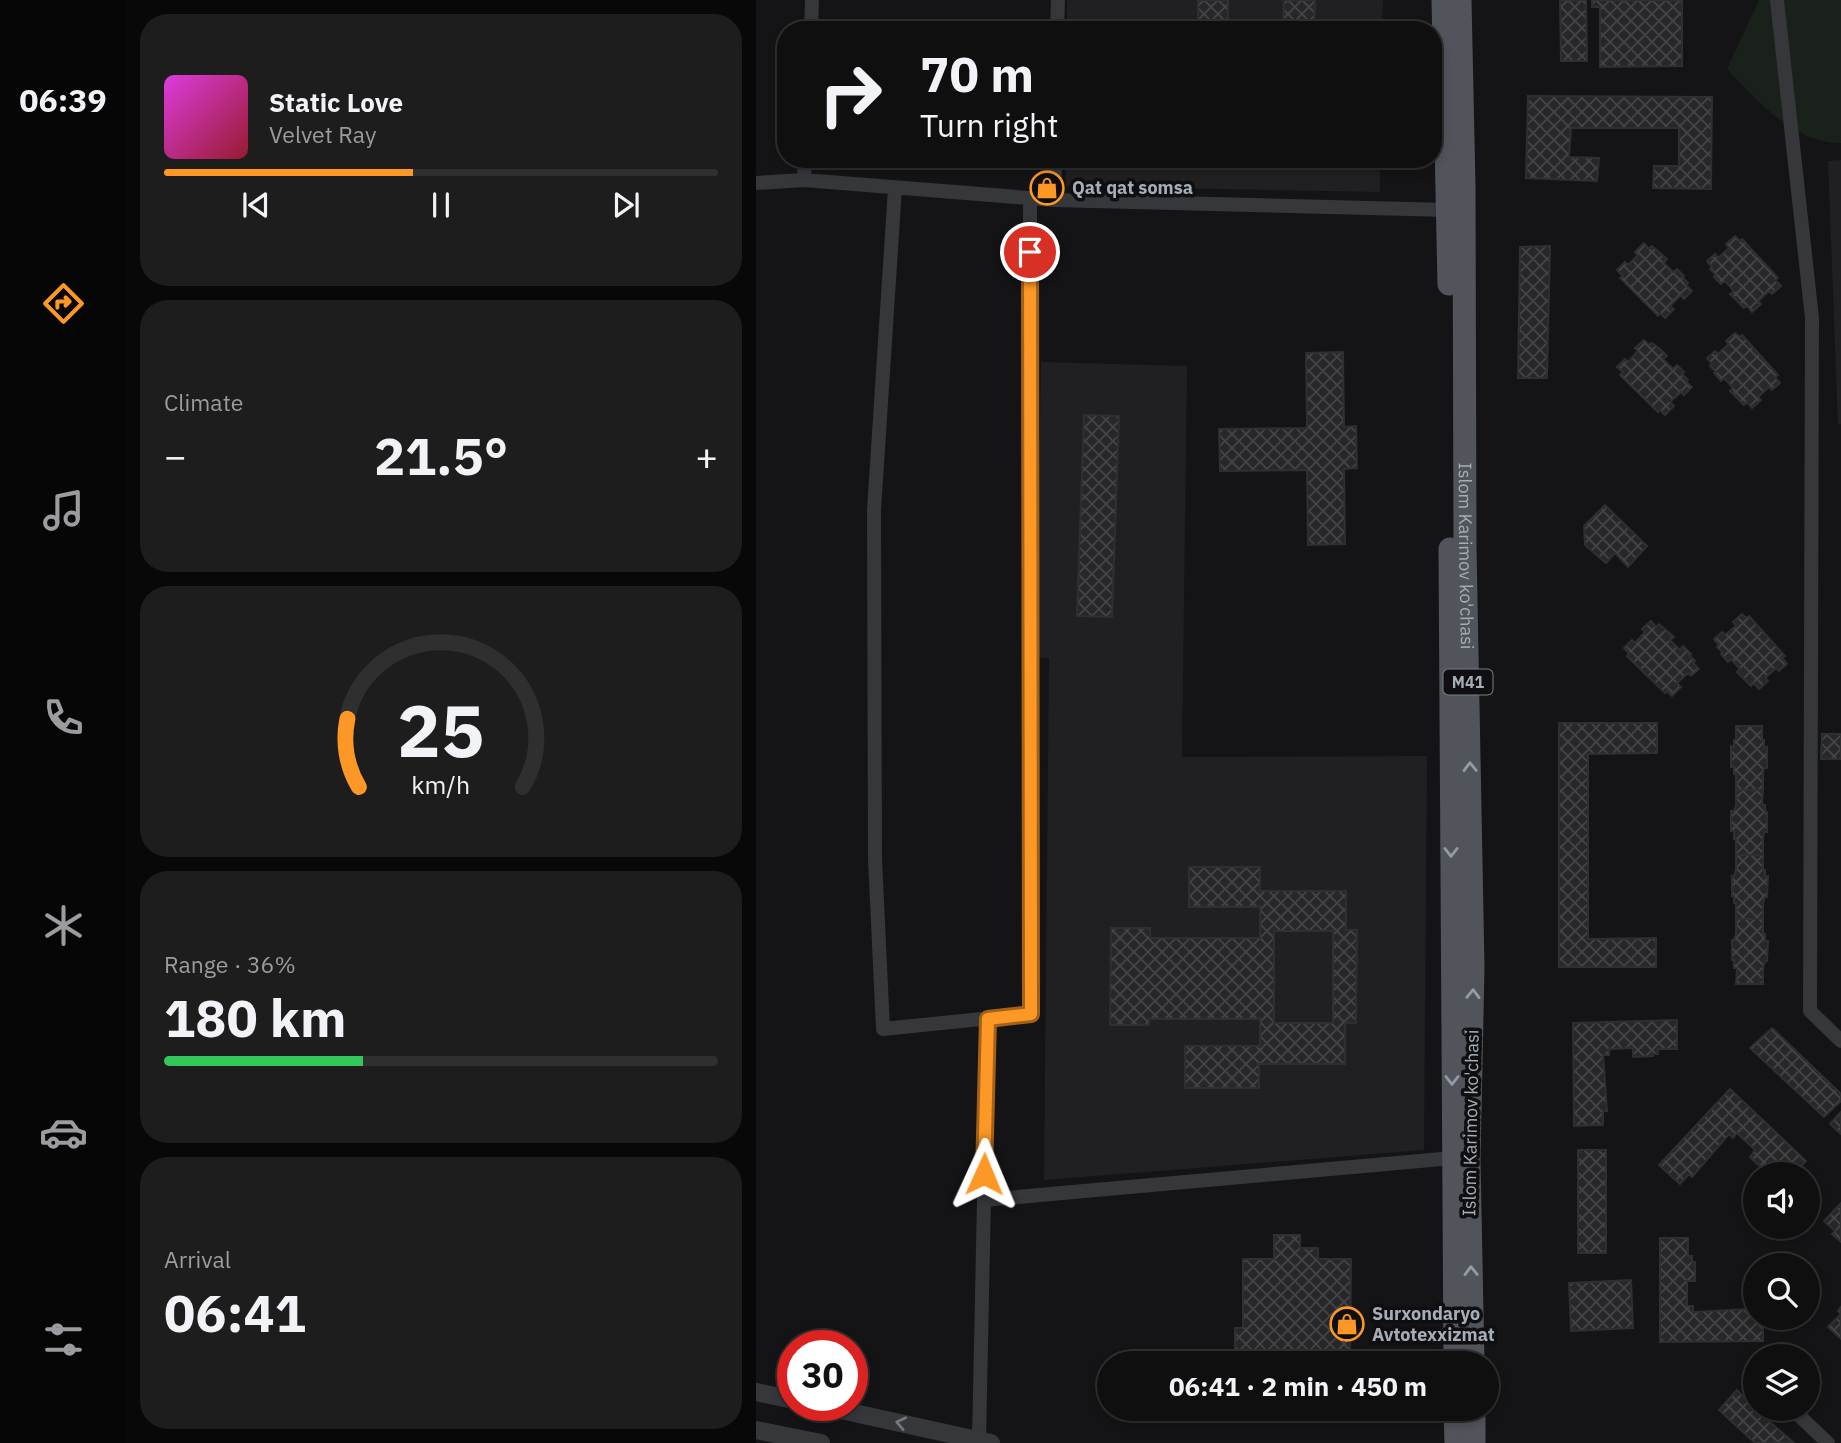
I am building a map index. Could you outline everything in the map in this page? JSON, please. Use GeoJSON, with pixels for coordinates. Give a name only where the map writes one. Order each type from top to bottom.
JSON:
{"type":"FeatureCollection","features":[{"type":"Feature","properties":{"kind":"main road","name":"Islom Karimov ko'chasi"},"geometry":{"type":"LineString","coordinates":[[1443,0],[1448,210],[1455,1351]]}},
{"type":"Feature","properties":{"kind":"main road","name":"Islom Karimov ko'chasi"},"geometry":{"type":"LineString","coordinates":[[1460,0],[1464,186],[1465,547],[1473,967],[1469,1160],[1473,1351]]}},
{"type":"Feature","properties":{"kind":"main road"},"geometry":{"type":"LineString","coordinates":[[1455,1421],[1456,1443]]}},
{"type":"Feature","properties":{"kind":"main road"},"geometry":{"type":"LineString","coordinates":[[1474,1421],[1474,1443]]}},
{"type":"Feature","properties":{"kind":"street"},"geometry":{"type":"LineString","coordinates":[[811,21],[812,0]]}},
{"type":"Feature","properties":{"kind":"street"},"geometry":{"type":"LineString","coordinates":[[1057,21],[1058,0]]}},
{"type":"Feature","properties":{"kind":"street"},"geometry":{"type":"LineString","coordinates":[[1777,0],[1812,318],[1810,1011],[1841,1041]]}},
{"type":"Feature","properties":{"kind":"street"},"geometry":{"type":"LineString","coordinates":[[804,180],[805,168]]}},
{"type":"Feature","properties":{"kind":"street"},"geometry":{"type":"LineString","coordinates":[[1054,200],[1055,168]]}},
{"type":"Feature","properties":{"kind":"street"},"geometry":{"type":"LineString","coordinates":[[756,183],[804,180],[1054,200],[1448,210]]}},
{"type":"Feature","properties":{"kind":"street"},"geometry":{"type":"LineString","coordinates":[[895,188],[874,510],[876,859],[883,1029],[1031,1014],[1030,198]]}},
{"type":"Feature","properties":{"kind":"street"},"geometry":{"type":"LineString","coordinates":[[868,1416],[985,1442],[984,1200],[988,1019]]}},
{"type":"Feature","properties":{"kind":"street"},"geometry":{"type":"LineString","coordinates":[[984,1200],[1452,1158]]}},
{"type":"Feature","properties":{"kind":"street"},"geometry":{"type":"LineString","coordinates":[[756,1392],[777,1397]]}},
{"type":"Feature","properties":{"kind":"street"},"geometry":{"type":"LineString","coordinates":[[1805,1421],[1828,1443]]}},
{"type":"Feature","properties":{"kind":"street"},"geometry":{"type":"LineString","coordinates":[[756,1430],[821,1443]]}},
{"type":"Feature","properties":{"kind":"shaded area"},"geometry":{"type":"Polygon","coordinates":[[[1067,0],[1383,0],[1382,21],[1067,21],[1067,0]]]}},
{"type":"Feature","properties":{"kind":"shaded area"},"geometry":{"type":"Polygon","coordinates":[[[1759,0],[1841,0],[1841,143],[1824,141],[1792,128],[1764,106],[1727,69],[1759,0]]]}},
{"type":"Feature","properties":{"kind":"shaded area"},"geometry":{"type":"Polygon","coordinates":[[[1841,160],[1841,424],[1838,424],[1828,161],[1841,160]]]}},
{"type":"Feature","properties":{"kind":"shaded area"},"geometry":{"type":"Polygon","coordinates":[[[1066,168],[1380,168],[1380,192],[1066,186],[1066,168]]]}},
{"type":"Feature","properties":{"kind":"shaded area"},"geometry":{"type":"Polygon","coordinates":[[[1041,362],[1187,366],[1182,757],[1427,756],[1424,1150],[1044,1180],[1049,658],[1036,658],[1041,362]]]}},
{"type":"Feature","properties":{"kind":"building"},"geometry":{"type":"Polygon","coordinates":[[[1198,0],[1228,0],[1228,21],[1198,21],[1198,0]]]}},
{"type":"Feature","properties":{"kind":"building"},"geometry":{"type":"Polygon","coordinates":[[[1284,0],[1315,0],[1314,21],[1283,21],[1284,0]]]}},
{"type":"Feature","properties":{"kind":"building"},"geometry":{"type":"Polygon","coordinates":[[[1560,0],[1586,0],[1587,61],[1561,61],[1560,0]]]}},
{"type":"Feature","properties":{"kind":"building"},"geometry":{"type":"Polygon","coordinates":[[[1592,0],[1682,0],[1682,66],[1600,67],[1600,7],[1592,7],[1592,0]]]}},
{"type":"Feature","properties":{"kind":"building"},"geometry":{"type":"Polygon","coordinates":[[[1528,96],[1712,97],[1711,189],[1653,188],[1654,166],[1679,166],[1679,128],[1571,128],[1569,157],[1599,158],[1597,181],[1526,178],[1528,96]]]}},
{"type":"Feature","properties":{"kind":"building"},"geometry":{"type":"Polygon","coordinates":[[[1735,236],[1740,241],[1742,239],[1778,278],[1775,280],[1781,286],[1772,294],[1769,291],[1758,301],[1761,304],[1752,312],[1730,294],[1734,291],[1725,281],[1721,284],[1714,277],[1716,275],[1707,261],[1715,254],[1718,258],[1729,248],[1726,244],[1735,236]]]}},
{"type":"Feature","properties":{"kind":"building"},"geometry":{"type":"Polygon","coordinates":[[[1644,243],[1649,249],[1652,246],[1667,259],[1664,263],[1673,272],[1677,269],[1684,276],[1682,277],[1688,283],[1686,285],[1692,291],[1684,299],[1681,295],[1670,306],[1674,309],[1665,318],[1660,313],[1658,316],[1620,278],[1623,276],[1617,270],[1625,262],[1628,265],[1638,255],[1635,252],[1644,243]]]}},
{"type":"Feature","properties":{"kind":"building"},"geometry":{"type":"Polygon","coordinates":[[[1550,246],[1547,378],[1518,378],[1520,247],[1550,246]]]}},
{"type":"Feature","properties":{"kind":"building"},"geometry":{"type":"Polygon","coordinates":[[[1735,333],[1740,337],[1742,335],[1778,375],[1775,377],[1780,383],[1772,390],[1769,387],[1758,397],[1761,400],[1752,408],[1747,402],[1744,405],[1730,391],[1733,388],[1724,378],[1721,381],[1707,358],[1715,351],[1718,354],[1729,344],[1726,341],[1735,333]]]}},
{"type":"Feature","properties":{"kind":"building"},"geometry":{"type":"Polygon","coordinates":[[[1644,340],[1649,345],[1652,343],[1667,356],[1663,359],[1673,369],[1677,365],[1684,372],[1682,374],[1688,380],[1686,382],[1692,387],[1684,395],[1681,392],[1670,402],[1674,406],[1665,415],[1660,410],[1658,412],[1620,375],[1623,372],[1617,367],[1625,359],[1628,362],[1638,351],[1635,348],[1644,340]]]}},
{"type":"Feature","properties":{"kind":"building"},"geometry":{"type":"Polygon","coordinates":[[[1343,352],[1344,427],[1356,426],[1357,468],[1344,469],[1345,544],[1308,545],[1307,470],[1220,471],[1219,429],[1307,428],[1306,353],[1343,352]]]}},
{"type":"Feature","properties":{"kind":"building"},"geometry":{"type":"Polygon","coordinates":[[[1084,415],[1119,416],[1112,617],[1077,616],[1084,415]]]}},
{"type":"Feature","properties":{"kind":"building"},"geometry":{"type":"Polygon","coordinates":[[[1605,505],[1647,546],[1628,567],[1615,553],[1606,563],[1585,545],[1584,526],[1605,505]]]}},
{"type":"Feature","properties":{"kind":"building"},"geometry":{"type":"Polygon","coordinates":[[[1742,614],[1746,618],[1749,616],[1785,656],[1782,658],[1787,664],[1779,671],[1776,668],[1765,678],[1768,681],[1759,689],[1754,683],[1751,686],[1737,672],[1740,669],[1731,659],[1728,662],[1714,639],[1722,632],[1725,635],[1736,626],[1733,622],[1742,614]]]}},
{"type":"Feature","properties":{"kind":"building"},"geometry":{"type":"Polygon","coordinates":[[[1651,621],[1656,627],[1659,624],[1674,637],[1670,640],[1680,650],[1683,646],[1691,654],[1689,655],[1695,661],[1693,663],[1699,669],[1691,676],[1688,673],[1677,683],[1681,687],[1672,696],[1667,691],[1665,693],[1627,656],[1629,653],[1624,648],[1632,640],[1635,643],[1645,632],[1642,629],[1651,621]]]}},
{"type":"Feature","properties":{"kind":"building"},"geometry":{"type":"Polygon","coordinates":[[[1559,723],[1657,723],[1657,753],[1588,754],[1588,939],[1656,938],[1656,967],[1559,967],[1559,723]]]}},
{"type":"Feature","properties":{"kind":"building"},"geometry":{"type":"Polygon","coordinates":[[[1736,726],[1762,726],[1762,740],[1764,748],[1767,747],[1763,790],[1736,790],[1736,774],[1734,767],[1731,767],[1731,746],[1734,747],[1736,740],[1736,726]]]}},
{"type":"Feature","properties":{"kind":"building"},"geometry":{"type":"Polygon","coordinates":[[[1822,734],[1841,734],[1841,759],[1821,759],[1822,734]]]}},
{"type":"Feature","properties":{"kind":"building"},"geometry":{"type":"Polygon","coordinates":[[[1736,790],[1763,790],[1762,805],[1765,805],[1767,812],[1767,832],[1764,832],[1763,855],[1736,855],[1736,839],[1734,831],[1731,831],[1731,811],[1734,811],[1736,805],[1736,790]]]}},
{"type":"Feature","properties":{"kind":"building"},"geometry":{"type":"Polygon","coordinates":[[[1736,855],[1763,855],[1763,870],[1765,877],[1768,876],[1763,919],[1736,919],[1732,876],[1736,869],[1736,855]]]}},
{"type":"Feature","properties":{"kind":"building"},"geometry":{"type":"Polygon","coordinates":[[[1189,867],[1260,867],[1260,891],[1346,891],[1346,930],[1357,930],[1356,1023],[1345,1023],[1345,1064],[1259,1064],[1259,1088],[1185,1088],[1185,1046],[1260,1046],[1260,1019],[1149,1019],[1149,1025],[1110,1025],[1111,928],[1150,928],[1150,938],[1260,938],[1260,907],[1189,907],[1189,867]],[[1274,931],[1274,1023],[1333,1023],[1333,931],[1274,931]]]}},
{"type":"Feature","properties":{"kind":"building"},"geometry":{"type":"Polygon","coordinates":[[[1736,919],[1763,919],[1763,934],[1765,941],[1768,941],[1763,984],[1736,984],[1737,968],[1734,968],[1732,960],[1732,940],[1736,934],[1736,919]]]}},
{"type":"Feature","properties":{"kind":"building"},"geometry":{"type":"Polygon","coordinates":[[[1677,1020],[1677,1049],[1658,1049],[1658,1054],[1653,1056],[1633,1057],[1633,1048],[1609,1049],[1609,1055],[1603,1055],[1607,1111],[1603,1111],[1603,1125],[1574,1126],[1573,1023],[1677,1020]]]}},
{"type":"Feature","properties":{"kind":"building"},"geometry":{"type":"Polygon","coordinates":[[[1772,1028],[1841,1094],[1841,1101],[1824,1117],[1750,1048],[1772,1028]]]}},
{"type":"Feature","properties":{"kind":"building"},"geometry":{"type":"Polygon","coordinates":[[[1730,1089],[1806,1161],[1755,1162],[1750,1157],[1755,1150],[1737,1133],[1733,1138],[1729,1134],[1692,1177],[1689,1174],[1680,1184],[1659,1165],[1730,1089]]]}},
{"type":"Feature","properties":{"kind":"building"},"geometry":{"type":"Polygon","coordinates":[[[1841,1112],[1841,1134],[1830,1124],[1841,1112]]]}},
{"type":"Feature","properties":{"kind":"building"},"geometry":{"type":"Polygon","coordinates":[[[1578,1150],[1606,1150],[1606,1253],[1578,1253],[1578,1150]]]}},
{"type":"Feature","properties":{"kind":"building"},"geometry":{"type":"Polygon","coordinates":[[[1841,1203],[1841,1242],[1832,1234],[1835,1231],[1824,1221],[1841,1203]]]}},
{"type":"Feature","properties":{"kind":"building"},"geometry":{"type":"Polygon","coordinates":[[[1274,1235],[1300,1235],[1300,1248],[1318,1248],[1318,1259],[1351,1259],[1350,1351],[1235,1351],[1235,1328],[1243,1328],[1243,1259],[1274,1259],[1274,1235]]]}},
{"type":"Feature","properties":{"kind":"building"},"geometry":{"type":"Polygon","coordinates":[[[1660,1238],[1688,1238],[1688,1256],[1692,1256],[1692,1262],[1695,1262],[1695,1281],[1687,1281],[1687,1306],[1693,1306],[1693,1312],[1743,1309],[1743,1330],[1763,1330],[1763,1341],[1660,1342],[1660,1238]]]}},
{"type":"Feature","properties":{"kind":"building"},"geometry":{"type":"Polygon","coordinates":[[[1631,1280],[1633,1328],[1571,1331],[1569,1283],[1631,1280]]]}},
{"type":"Feature","properties":{"kind":"building"},"geometry":{"type":"Polygon","coordinates":[[[1841,1314],[1841,1339],[1828,1327],[1841,1314]]]}},
{"type":"Feature","properties":{"kind":"building"},"geometry":{"type":"Polygon","coordinates":[[[1737,1390],[1743,1396],[1743,1421],[1769,1421],[1794,1443],[1755,1443],[1719,1410],[1737,1390]]]}},
{"type":"Feature","properties":{"kind":"place","name":"Qat qat somsa"},"geometry":{"type":"Point","coordinates":[1047,188]}},
{"type":"Feature","properties":{"kind":"place","name":"Surxondaryo Avtotexxizmat"},"geometry":{"type":"Point","coordinates":[1347,1324]}},
{"type":"Feature","properties":{"kind":"route"},"geometry":{"type":"LineString","coordinates":[[984,1174],[988,1019],[1031,1014],[1030,252]]}}]}
